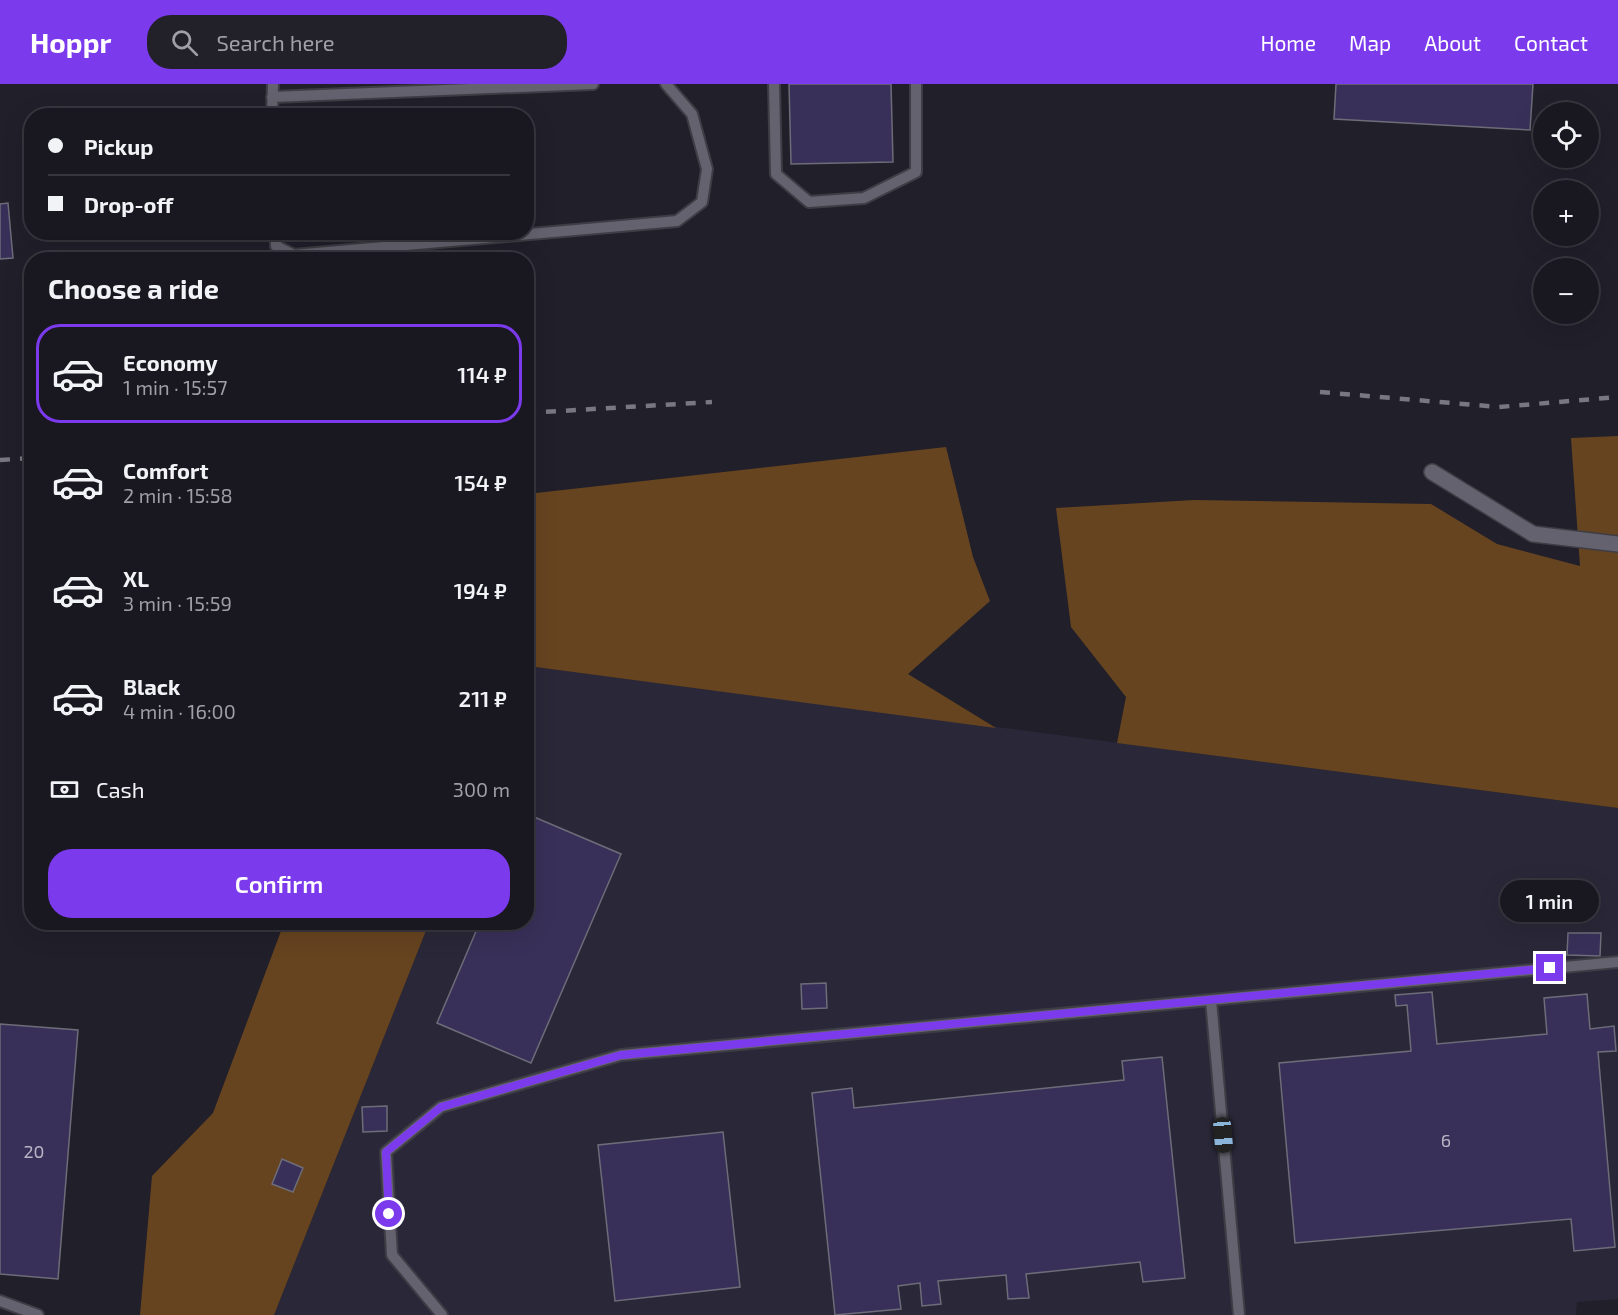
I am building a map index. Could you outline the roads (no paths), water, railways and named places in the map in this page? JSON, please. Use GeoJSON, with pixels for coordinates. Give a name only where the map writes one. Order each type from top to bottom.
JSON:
{"type":"FeatureCollection","features":[{"type":"Feature","properties":{"kind":"street"},"geometry":{"type":"LineString","coordinates":[[1432,472],[1533,534],[1618,544]]}},
{"type":"Feature","properties":{"kind":"lane"},"geometry":{"type":"LineString","coordinates":[[272,108],[273,84]]}},
{"type":"Feature","properties":{"kind":"lane"},"geometry":{"type":"LineString","coordinates":[[272,97],[592,84]]}},
{"type":"Feature","properties":{"kind":"lane"},"geometry":{"type":"LineString","coordinates":[[534,234],[677,221],[702,202],[707,169],[692,114],[666,84]]}},
{"type":"Feature","properties":{"kind":"lane"},"geometry":{"type":"LineString","coordinates":[[774,84],[776,174],[809,202],[864,198],[916,172],[916,84]]}},
{"type":"Feature","properties":{"kind":"lane"},"geometry":{"type":"LineString","coordinates":[[276,240],[276,246],[288,252]]}},
{"type":"Feature","properties":{"kind":"lane"},"geometry":{"type":"LineString","coordinates":[[328,252],[463,240]]}},
{"type":"Feature","properties":{"kind":"lane"},"geometry":{"type":"LineString","coordinates":[[442,1315],[392,1255],[386,1152],[441,1107],[621,1055],[1618,962]]}},
{"type":"Feature","properties":{"kind":"lane"},"geometry":{"type":"LineString","coordinates":[[1211,1000],[1239,1315]]}},
{"type":"Feature","properties":{"kind":"lane"},"geometry":{"type":"LineString","coordinates":[[0,1301],[38,1315]]}},
{"type":"Feature","properties":{"kind":"railway"},"geometry":{"type":"LineString","coordinates":[[1320,392],[1499,407],[1618,397]]}},
{"type":"Feature","properties":{"kind":"railway"},"geometry":{"type":"LineString","coordinates":[[534,413],[712,402]]}},
{"type":"Feature","properties":{"kind":"railway"},"geometry":{"type":"LineString","coordinates":[[0,460],[24,458]]}}]}
